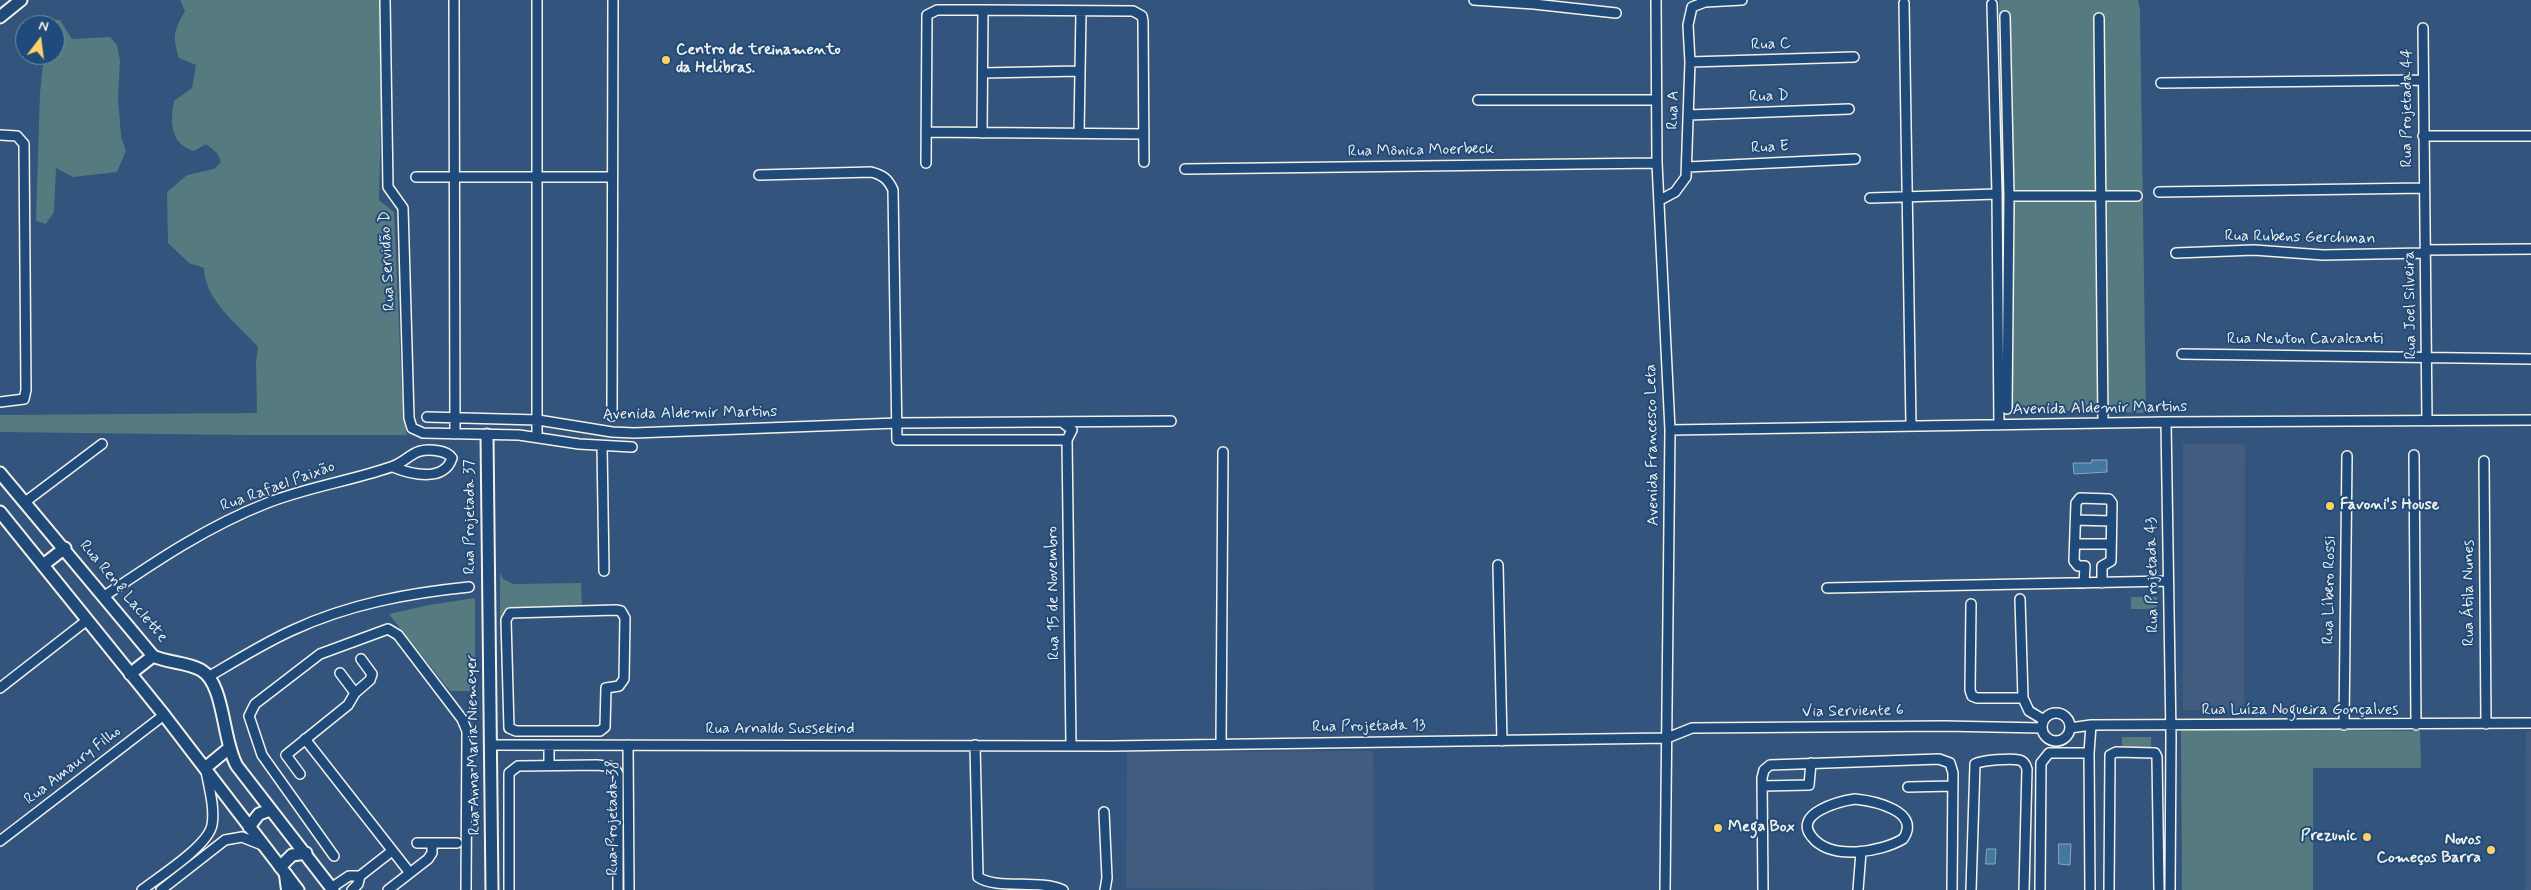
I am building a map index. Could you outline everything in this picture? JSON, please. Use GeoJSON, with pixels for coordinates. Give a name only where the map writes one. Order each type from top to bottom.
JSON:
{"type":"FeatureCollection","features":[{"type":"Feature","properties":{"kind":"main road"},"geometry":{"type":"LineString","coordinates":[[283,871],[288,890]]}},
{"type":"Feature","properties":{"kind":"street"},"geometry":{"type":"LineString","coordinates":[[0,16],[21,0]]}},
{"type":"Feature","properties":{"kind":"street","name":"Rua Servidão D"},"geometry":{"type":"LineString","coordinates":[[385,0],[387,182],[390,192],[403,208],[409,418],[412,428],[416,432]]}},
{"type":"Feature","properties":{"kind":"street"},"geometry":{"type":"LineString","coordinates":[[454,0],[455,434]]}},
{"type":"Feature","properties":{"kind":"street"},"geometry":{"type":"LineString","coordinates":[[537,0],[537,436]]}},
{"type":"Feature","properties":{"kind":"street"},"geometry":{"type":"LineString","coordinates":[[612,416],[611,177],[613,0]]}},
{"type":"Feature","properties":{"kind":"street"},"geometry":{"type":"LineString","coordinates":[[1034,0],[1034,11]]}},
{"type":"Feature","properties":{"kind":"street"},"geometry":{"type":"LineString","coordinates":[[1474,0],[1534,2],[1616,13]]}},
{"type":"Feature","properties":{"kind":"street","name":"Avenida Francesco Leta"},"geometry":{"type":"LineString","coordinates":[[1656,0],[1656,163],[1660,200],[1670,430],[1665,890]]}},
{"type":"Feature","properties":{"kind":"street","name":"Rua A"},"geometry":{"type":"LineString","coordinates":[[1660,200],[1682,185],[1687,167],[1690,62],[1688,25],[1692,7],[1705,2],[1742,0]]}},
{"type":"Feature","properties":{"kind":"street"},"geometry":{"type":"LineString","coordinates":[[1904,3],[1910,426]]}},
{"type":"Feature","properties":{"kind":"street"},"geometry":{"type":"LineString","coordinates":[[1992,4],[1997,194],[1999,425]]}},
{"type":"Feature","properties":{"kind":"street"},"geometry":{"type":"LineString","coordinates":[[926,163],[927,15],[937,10],[1133,11],[1142,16],[1144,162]]}},
{"type":"Feature","properties":{"kind":"street"},"geometry":{"type":"LineString","coordinates":[[982,132],[983,10]]}},
{"type":"Feature","properties":{"kind":"street"},"geometry":{"type":"LineString","coordinates":[[1079,133],[1081,12]]}},
{"type":"Feature","properties":{"kind":"street"},"geometry":{"type":"LineString","coordinates":[[2005,16],[2009,196],[2007,409]]}},
{"type":"Feature","properties":{"kind":"street"},"geometry":{"type":"LineString","coordinates":[[2099,18],[2103,423]]}},
{"type":"Feature","properties":{"kind":"street","name":"Rua Projetada 44"},"geometry":{"type":"LineString","coordinates":[[2423,28],[2423,188]]}},
{"type":"Feature","properties":{"kind":"street","name":"Rua C"},"geometry":{"type":"LineString","coordinates":[[1690,62],[1854,58]]}},
{"type":"Feature","properties":{"kind":"street"},"geometry":{"type":"LineString","coordinates":[[983,73],[1079,71]]}},
{"type":"Feature","properties":{"kind":"street"},"geometry":{"type":"LineString","coordinates":[[2161,83],[2423,80]]}},
{"type":"Feature","properties":{"kind":"street"},"geometry":{"type":"LineString","coordinates":[[1478,100],[1655,100]]}},
{"type":"Feature","properties":{"kind":"street","name":"Rua D"},"geometry":{"type":"LineString","coordinates":[[1689,115],[1849,109]]}},
{"type":"Feature","properties":{"kind":"street"},"geometry":{"type":"LineString","coordinates":[[926,132],[1144,134]]}},
{"type":"Feature","properties":{"kind":"street"},"geometry":{"type":"LineString","coordinates":[[0,135],[17,136],[24,144],[26,390],[24,399],[21,401],[0,402]]}},
{"type":"Feature","properties":{"kind":"street"},"geometry":{"type":"LineString","coordinates":[[2423,136],[2531,136]]}},
{"type":"Feature","properties":{"kind":"street","name":"Rua E"},"geometry":{"type":"LineString","coordinates":[[1687,167],[1855,159]]}},
{"type":"Feature","properties":{"kind":"street","name":"Rua Mônica Moerbeck"},"geometry":{"type":"LineString","coordinates":[[1185,169],[1656,163]]}},
{"type":"Feature","properties":{"kind":"street"},"geometry":{"type":"LineString","coordinates":[[759,175],[871,172],[882,174],[889,180],[893,190],[897,440],[1067,440],[1072,430],[1062,422]]}},
{"type":"Feature","properties":{"kind":"street"},"geometry":{"type":"LineString","coordinates":[[416,177],[611,177]]}},
{"type":"Feature","properties":{"kind":"street"},"geometry":{"type":"LineString","coordinates":[[2159,192],[2423,188]]}},
{"type":"Feature","properties":{"kind":"street","name":"Rua Joel Silveira"},"geometry":{"type":"LineString","coordinates":[[2423,188],[2428,421]]}},
{"type":"Feature","properties":{"kind":"street"},"geometry":{"type":"LineString","coordinates":[[1870,198],[1997,194]]}},
{"type":"Feature","properties":{"kind":"street"},"geometry":{"type":"LineString","coordinates":[[2009,196],[2138,196]]}},
{"type":"Feature","properties":{"kind":"street","name":"Rua Rubens Gerchman"},"geometry":{"type":"LineString","coordinates":[[2176,253],[2254,250],[2323,255],[2531,249]]}},
{"type":"Feature","properties":{"kind":"street","name":"Rua Newton Cavalcanti"},"geometry":{"type":"LineString","coordinates":[[2182,354],[2428,356],[2505,360],[2531,359]]}},
{"type":"Feature","properties":{"kind":"street","name":"Avenida Aldemir Martins"},"geometry":{"type":"LineString","coordinates":[[427,417],[538,420],[612,432],[634,433],[897,423],[1171,421]]}},
{"type":"Feature","properties":{"kind":"street","name":"Avenida Aldemir Martins"},"geometry":{"type":"LineString","coordinates":[[1670,430],[2166,422],[2531,420]]}},
{"type":"Feature","properties":{"kind":"street","name":"Rua Projetada 43"},"geometry":{"type":"LineString","coordinates":[[2166,422],[2171,726],[2170,890]]}},
{"type":"Feature","properties":{"kind":"street","name":"Avenida Aldemir Martins"},"geometry":{"type":"LineString","coordinates":[[416,432],[537,436],[602,446],[632,447]]}},
{"type":"Feature","properties":{"kind":"street","name":"Rua Projetada 37"},"geometry":{"type":"LineString","coordinates":[[487,434],[488,600]]}},
{"type":"Feature","properties":{"kind":"street","name":"Rua 15 de Novembro"},"geometry":{"type":"LineString","coordinates":[[1067,440],[1071,745]]}},
{"type":"Feature","properties":{"kind":"street"},"geometry":{"type":"LineString","coordinates":[[25,502],[102,444]]}},
{"type":"Feature","properties":{"kind":"street"},"geometry":{"type":"LineString","coordinates":[[602,446],[604,571]]}},
{"type":"Feature","properties":{"kind":"street","name":"Rua Rafael Paixão"},"geometry":{"type":"LineString","coordinates":[[103,597],[160,558],[217,525],[267,503],[313,487],[393,466],[423,450],[443,452],[452,458],[448,466],[428,475],[408,473],[393,466]]}},
{"type":"Feature","properties":{"kind":"street"},"geometry":{"type":"LineString","coordinates":[[1221,744],[1223,452]]}},
{"type":"Feature","properties":{"kind":"street"},"geometry":{"type":"LineString","coordinates":[[2414,455],[2416,725]]}},
{"type":"Feature","properties":{"kind":"street","name":"Rua Líbero Rossi"},"geometry":{"type":"LineString","coordinates":[[2344,726],[2347,456]]}},
{"type":"Feature","properties":{"kind":"street","name":"Rua Átila Nunes"},"geometry":{"type":"LineString","coordinates":[[2484,461],[2486,724]]}},
{"type":"Feature","properties":{"kind":"street","name":"Rua Renê Laclette"},"geometry":{"type":"LineString","coordinates":[[0,473],[65,548],[153,656],[199,669],[210,676]]}},
{"type":"Feature","properties":{"kind":"street"},"geometry":{"type":"LineString","coordinates":[[2080,498],[2109,499],[2112,503],[2111,521],[2111,561],[2109,564],[2102,566],[2078,566],[2075,564],[2076,502],[2080,498]]}},
{"type":"Feature","properties":{"kind":"street"},"geometry":{"type":"LineString","coordinates":[[2,518],[43,565],[86,621],[164,715],[298,890]]}},
{"type":"Feature","properties":{"kind":"street"},"geometry":{"type":"LineString","coordinates":[[2076,520],[2111,521]]}},
{"type":"Feature","properties":{"kind":"street"},"geometry":{"type":"LineString","coordinates":[[2075,544],[2111,544]]}},
{"type":"Feature","properties":{"kind":"street"},"geometry":{"type":"LineString","coordinates":[[43,565],[65,548]]}},
{"type":"Feature","properties":{"kind":"street"},"geometry":{"type":"LineString","coordinates":[[1498,565],[1502,741]]}},
{"type":"Feature","properties":{"kind":"street"},"geometry":{"type":"LineString","coordinates":[[2084,583],[2085,566]]}},
{"type":"Feature","properties":{"kind":"street"},"geometry":{"type":"LineString","coordinates":[[2102,566],[2102,583]]}},
{"type":"Feature","properties":{"kind":"street"},"geometry":{"type":"LineString","coordinates":[[1827,588],[2168,581]]}},
{"type":"Feature","properties":{"kind":"street"},"geometry":{"type":"LineString","coordinates":[[360,876],[349,876],[332,889],[306,853],[236,766],[228,748],[216,688],[210,676],[265,643],[324,617],[392,598],[470,587]]}},
{"type":"Feature","properties":{"kind":"street"},"geometry":{"type":"LineString","coordinates":[[2020,599],[2023,698],[2029,711],[2043,724],[2046,736],[2054,740],[2066,736],[2070,728],[2067,719],[2060,713],[2050,714],[2043,724]]}},
{"type":"Feature","properties":{"kind":"street","name":"Rua Anna Maria Niemeyer"},"geometry":{"type":"LineString","coordinates":[[488,600],[492,890]]}},
{"type":"Feature","properties":{"kind":"street"},"geometry":{"type":"LineString","coordinates":[[1971,604],[1970,690],[1972,696],[1977,698],[2023,698]]}},
{"type":"Feature","properties":{"kind":"street"},"geometry":{"type":"LineString","coordinates":[[616,610],[624,614],[624,679],[619,686],[606,688],[605,728],[600,731],[591,731],[516,731],[509,728],[506,620],[510,613],[616,610]]}},
{"type":"Feature","properties":{"kind":"street"},"geometry":{"type":"LineString","coordinates":[[0,688],[86,621]]}},
{"type":"Feature","properties":{"kind":"street"},"geometry":{"type":"LineString","coordinates":[[334,856],[262,755],[249,716],[255,704],[320,654],[388,629],[398,635],[462,719],[467,731],[466,890]]}},
{"type":"Feature","properties":{"kind":"street"},"geometry":{"type":"LineString","coordinates":[[130,674],[153,656]]}},
{"type":"Feature","properties":{"kind":"street"},"geometry":{"type":"LineString","coordinates":[[300,774],[286,755],[348,705],[355,693],[372,677],[361,659]]}},
{"type":"Feature","properties":{"kind":"street"},"geometry":{"type":"LineString","coordinates":[[340,673],[355,693]]}},
{"type":"Feature","properties":{"kind":"street","name":"Rua Amaury Filho"},"geometry":{"type":"LineString","coordinates":[[0,841],[164,715]]}},
{"type":"Feature","properties":{"kind":"street","name":"Rua Luíza Nogueira Gonçalves"},"geometry":{"type":"LineString","coordinates":[[2070,728],[2091,725],[2344,726],[2531,723]]}},
{"type":"Feature","properties":{"kind":"street","name":"Via Serviente 6"},"geometry":{"type":"LineString","coordinates":[[1667,738],[1692,728],[2043,724]]}},
{"type":"Feature","properties":{"kind":"street"},"geometry":{"type":"LineString","coordinates":[[2090,890],[2089,753],[2091,725]]}},
{"type":"Feature","properties":{"kind":"street"},"geometry":{"type":"LineString","coordinates":[[591,731],[591,744]]}},
{"type":"Feature","properties":{"kind":"street","name":"Rua Projetada 13"},"geometry":{"type":"LineString","coordinates":[[1071,745],[1667,738]]}},
{"type":"Feature","properties":{"kind":"street"},"geometry":{"type":"LineString","coordinates":[[305,739],[410,873]]}},
{"type":"Feature","properties":{"kind":"street","name":"Rua Arnaldo Sussekind"},"geometry":{"type":"LineString","coordinates":[[490,744],[1071,745]]}},
{"type":"Feature","properties":{"kind":"street"},"geometry":{"type":"LineString","coordinates":[[549,745],[549,766]]}},
{"type":"Feature","properties":{"kind":"street","name":"Rua Projetada 38"},"geometry":{"type":"LineString","coordinates":[[628,745],[629,890]]}},
{"type":"Feature","properties":{"kind":"street"},"geometry":{"type":"LineString","coordinates":[[975,745],[978,877],[989,884],[1052,887],[1063,890]]}},
{"type":"Feature","properties":{"kind":"street"},"geometry":{"type":"LineString","coordinates":[[205,768],[228,748]]}},
{"type":"Feature","properties":{"kind":"street"},"geometry":{"type":"LineString","coordinates":[[2110,890],[2110,755],[2116,752],[2155,753],[2158,757],[2158,890]]}},
{"type":"Feature","properties":{"kind":"street"},"geometry":{"type":"LineString","coordinates":[[2040,890],[2042,763],[2048,753],[2089,753]]}},
{"type":"Feature","properties":{"kind":"street"},"geometry":{"type":"LineString","coordinates":[[1763,890],[1762,786],[1764,770],[1770,765],[1939,759],[1950,763],[1953,786],[1952,890]]}},
{"type":"Feature","properties":{"kind":"street"},"geometry":{"type":"LineString","coordinates":[[1971,890],[1975,764],[1980,761],[2020,760],[2026,764],[2027,769],[2024,890]]}},
{"type":"Feature","properties":{"kind":"street"},"geometry":{"type":"LineString","coordinates":[[1762,786],[1809,785],[1811,763]]}},
{"type":"Feature","properties":{"kind":"street"},"geometry":{"type":"LineString","coordinates":[[509,890],[509,773],[518,766],[610,765],[617,770],[618,890]]}},
{"type":"Feature","properties":{"kind":"street"},"geometry":{"type":"LineString","coordinates":[[142,890],[208,838],[213,813],[205,768]]}},
{"type":"Feature","properties":{"kind":"street"},"geometry":{"type":"LineString","coordinates":[[1908,787],[1953,786]]}},
{"type":"Feature","properties":{"kind":"street"},"geometry":{"type":"LineString","coordinates":[[1855,799],[1872,800],[1890,806],[1905,819],[1908,827],[1903,839],[1879,850],[1861,852],[1844,851],[1821,843],[1812,837],[1808,829],[1809,821],[1815,813],[1825,806],[1855,799]]}},
{"type":"Feature","properties":{"kind":"street"},"geometry":{"type":"LineString","coordinates":[[249,827],[259,814],[270,810]]}},
{"type":"Feature","properties":{"kind":"street"},"geometry":{"type":"LineString","coordinates":[[1104,812],[1107,878],[1105,890]]}},
{"type":"Feature","properties":{"kind":"street"},"geometry":{"type":"LineString","coordinates":[[161,890],[225,840],[242,837],[262,845]]}},
{"type":"Feature","properties":{"kind":"street"},"geometry":{"type":"LineString","coordinates":[[416,843],[457,843]]}},
{"type":"Feature","properties":{"kind":"street"},"geometry":{"type":"LineString","coordinates":[[388,890],[431,856],[432,843]]}},
{"type":"Feature","properties":{"kind":"street"},"geometry":{"type":"LineString","coordinates":[[352,890],[358,884],[360,876],[392,851]]}},
{"type":"Feature","properties":{"kind":"street"},"geometry":{"type":"LineString","coordinates":[[1858,890],[1861,852]]}},
{"type":"Feature","properties":{"kind":"street"},"geometry":{"type":"LineString","coordinates":[[283,871],[292,855],[306,853]]}},
{"type":"Feature","properties":{"kind":"shaded area"},"geometry":{"type":"Polygon","coordinates":[[[2183,444],[2245,444],[2244,710],[2183,710],[2183,444]]]}},
{"type":"Feature","properties":{"kind":"shaded area"},"geometry":{"type":"Polygon","coordinates":[[[2092,460],[2107,460],[2107,472],[2074,474],[2073,463],[2091,463],[2092,460]]]}},
{"type":"Feature","properties":{"kind":"shaded area"},"geometry":{"type":"Polygon","coordinates":[[[2531,731],[2531,890],[2525,890],[2526,732],[2531,731]]]}},
{"type":"Feature","properties":{"kind":"shaded area"},"geometry":{"type":"Polygon","coordinates":[[[1373,751],[1374,890],[1126,888],[1127,752],[1373,751]]]}},
{"type":"Feature","properties":{"kind":"shaded area"},"geometry":{"type":"Polygon","coordinates":[[[2059,844],[2071,844],[2070,865],[2059,864],[2059,844]]]}},
{"type":"Feature","properties":{"kind":"shaded area"},"geometry":{"type":"Polygon","coordinates":[[[1987,849],[1996,849],[1995,864],[1986,864],[1987,849]]]}},
{"type":"Feature","properties":{"kind":"green space"},"geometry":{"type":"Polygon","coordinates":[[[180,0],[384,0],[379,200],[394,212],[403,417],[407,435],[0,432],[0,415],[257,413],[256,362],[258,347],[223,311],[216,301],[206,280],[204,268],[189,263],[168,243],[167,192],[187,175],[214,169],[221,162],[217,153],[206,144],[194,151],[186,148],[176,138],[172,124],[174,101],[192,88],[196,65],[179,58],[177,51],[175,34],[178,23],[185,11],[180,0]]]}},
{"type":"Feature","properties":{"kind":"green space"},"geometry":{"type":"Polygon","coordinates":[[[1999,0],[2138,0],[2140,10],[2146,413],[2003,409],[1999,0]]]}},
{"type":"Feature","properties":{"kind":"green space"},"geometry":{"type":"Polygon","coordinates":[[[65,28],[72,39],[110,37],[117,45],[120,61],[118,98],[121,136],[126,151],[117,172],[73,177],[56,168],[54,212],[46,224],[36,221],[40,93],[43,65],[65,65],[65,28]]]}},
{"type":"Feature","properties":{"kind":"green space"},"geometry":{"type":"Polygon","coordinates":[[[500,573],[503,579],[513,584],[581,583],[582,607],[512,608],[503,613],[500,622],[500,573]]]}},
{"type":"Feature","properties":{"kind":"green space"},"geometry":{"type":"Polygon","coordinates":[[[2131,597],[2157,597],[2157,609],[2131,609],[2131,597]]]}},
{"type":"Feature","properties":{"kind":"green space"},"geometry":{"type":"Polygon","coordinates":[[[475,598],[475,691],[450,691],[389,614],[429,605],[475,598]]]}},
{"type":"Feature","properties":{"kind":"green space"},"geometry":{"type":"Polygon","coordinates":[[[2181,728],[2420,731],[2421,768],[2313,768],[2313,890],[2182,890],[2181,728]]]}},
{"type":"Feature","properties":{"kind":"green space"},"geometry":{"type":"Polygon","coordinates":[[[2122,737],[2151,737],[2151,750],[2122,750],[2122,737]]]}},
{"type":"Feature","properties":{"kind":"place","name":"Centro de treinamento da Helibras."},"geometry":{"type":"Point","coordinates":[666,60]}},
{"type":"Feature","properties":{"kind":"place","name":"Favoni's House"},"geometry":{"type":"Point","coordinates":[2330,506]}},
{"type":"Feature","properties":{"kind":"place","name":"Mega Box"},"geometry":{"type":"Point","coordinates":[1718,828]}},
{"type":"Feature","properties":{"kind":"place","name":"Prezunic"},"geometry":{"type":"Point","coordinates":[2367,837]}},
{"type":"Feature","properties":{"kind":"place","name":"Novos Começos Barra"},"geometry":{"type":"Point","coordinates":[2491,850]}}]}
